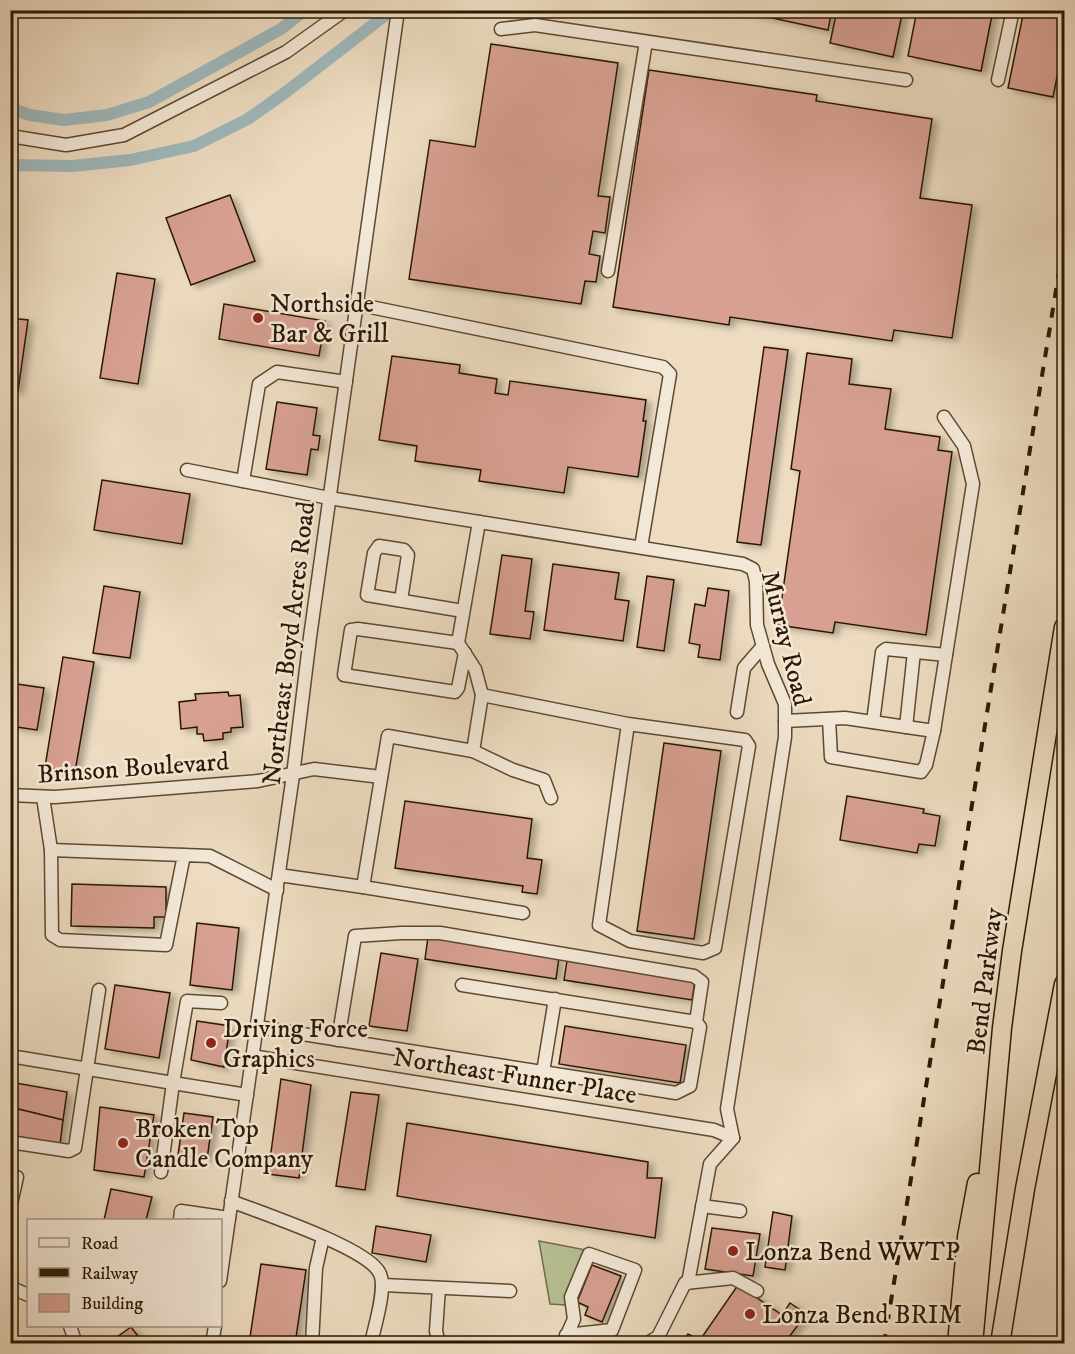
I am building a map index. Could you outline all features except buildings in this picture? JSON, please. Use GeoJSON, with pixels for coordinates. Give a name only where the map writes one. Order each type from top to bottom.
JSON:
{"type":"FeatureCollection","features":[{"type":"Feature","properties":{"kind":"highway","name":"Bend Parkway"},"geometry":{"type":"LineString","coordinates":[[973,1344],[1012,951],[1065,627]]}},
{"type":"Feature","properties":{"kind":"highway"},"geometry":{"type":"LineString","coordinates":[[1000,1344],[1025,1189],[1065,984]]}},
{"type":"Feature","properties":{"kind":"highway"},"geometry":{"type":"LineString","coordinates":[[957,1344],[967,1237],[979,1171],[995,1105]]}},
{"type":"Feature","properties":{"kind":"highway"},"geometry":{"type":"LineString","coordinates":[[1006,1305],[1007,1344]]}},
{"type":"Feature","properties":{"kind":"street"},"geometry":{"type":"LineString","coordinates":[[10,136],[66,145],[124,135],[286,52],[345,10]]}},
{"type":"Feature","properties":{"kind":"street","name":"Northeast Boyd Acres Road"},"geometry":{"type":"LineString","coordinates":[[222,1267],[294,775],[329,498],[398,10]]}},
{"type":"Feature","properties":{"kind":"street"},"geometry":{"type":"LineString","coordinates":[[998,80],[1013,10]]}},
{"type":"Feature","properties":{"kind":"street"},"geometry":{"type":"LineString","coordinates":[[501,29],[535,25],[906,80]]}},
{"type":"Feature","properties":{"kind":"street"},"geometry":{"type":"LineString","coordinates":[[608,271],[646,42]]}},
{"type":"Feature","properties":{"kind":"street"},"geometry":{"type":"LineString","coordinates":[[356,304],[663,367],[670,374],[641,548]]}},
{"type":"Feature","properties":{"kind":"street"},"geometry":{"type":"LineString","coordinates":[[243,481],[259,384],[278,372],[346,382]]}},
{"type":"Feature","properties":{"kind":"street"},"geometry":{"type":"LineString","coordinates":[[829,719],[831,757],[921,771],[926,765],[934,731],[973,484],[964,446],[944,417]]}},
{"type":"Feature","properties":{"kind":"street","name":"Murray Road"},"geometry":{"type":"LineString","coordinates":[[187,470],[329,498],[743,564],[753,569],[756,581],[757,625],[768,664],[785,704],[785,736],[727,1109],[733,1137]]}},
{"type":"Feature","properties":{"kind":"street"},"geometry":{"type":"LineString","coordinates":[[473,751],[482,695],[475,669],[461,648],[358,629],[351,630],[344,675],[455,692],[458,688],[461,648],[463,611],[479,522]]}},
{"type":"Feature","properties":{"kind":"street"},"geometry":{"type":"LineString","coordinates":[[401,600],[408,555],[404,550],[379,546],[374,553],[367,595],[463,611]]}},
{"type":"Feature","properties":{"kind":"street"},"geometry":{"type":"LineString","coordinates":[[737,712],[744,668],[763,646]]}},
{"type":"Feature","properties":{"kind":"street"},"geometry":{"type":"LineString","coordinates":[[873,722],[882,652],[886,650],[946,655]]}},
{"type":"Feature","properties":{"kind":"street"},"geometry":{"type":"LineString","coordinates":[[906,727],[914,652]]}},
{"type":"Feature","properties":{"kind":"street"},"geometry":{"type":"LineString","coordinates":[[482,695],[628,724],[745,741],[749,746],[715,948],[703,953],[630,941],[599,925],[628,724]]}},
{"type":"Feature","properties":{"kind":"street"},"geometry":{"type":"LineString","coordinates":[[785,721],[845,718],[934,731]]}},
{"type":"Feature","properties":{"kind":"street"},"geometry":{"type":"LineString","coordinates":[[363,887],[388,736],[473,751],[513,770],[544,780],[551,798]]}},
{"type":"Feature","properties":{"kind":"street","name":"Brinson Boulevard"},"geometry":{"type":"LineString","coordinates":[[10,795],[43,797],[258,781],[314,769],[381,777]]}},
{"type":"Feature","properties":{"kind":"street"},"geometry":{"type":"LineString","coordinates":[[43,797],[51,850],[52,934],[60,940],[166,945],[184,855]]}},
{"type":"Feature","properties":{"kind":"street"},"geometry":{"type":"LineString","coordinates":[[51,850],[210,856],[277,890]]}},
{"type":"Feature","properties":{"kind":"street"},"geometry":{"type":"LineString","coordinates":[[279,876],[523,913]]}},
{"type":"Feature","properties":{"kind":"street"},"geometry":{"type":"LineString","coordinates":[[338,1040],[355,936],[401,933],[440,933],[694,976],[702,982],[696,1022]]}},
{"type":"Feature","properties":{"kind":"street"},"geometry":{"type":"LineString","coordinates":[[258,1027],[676,1093],[690,1086],[700,1027],[696,1022],[462,985]]}},
{"type":"Feature","properties":{"kind":"street"},"geometry":{"type":"LineString","coordinates":[[10,1142],[69,1151],[75,1148],[99,990]]}},
{"type":"Feature","properties":{"kind":"street"},"geometry":{"type":"LineString","coordinates":[[543,1072],[555,999]]}},
{"type":"Feature","properties":{"kind":"street"},"geometry":{"type":"LineString","coordinates":[[161,1172],[187,1001],[220,1004]]}},
{"type":"Feature","properties":{"kind":"street"},"geometry":{"type":"LineString","coordinates":[[10,1056],[247,1095]]}},
{"type":"Feature","properties":{"kind":"street","name":"Northeast Funner Place"},"geometry":{"type":"LineString","coordinates":[[252,1056],[714,1130],[733,1137]]}},
{"type":"Feature","properties":{"kind":"street"},"geometry":{"type":"LineString","coordinates":[[688,1282],[710,1164],[733,1137]]}},
{"type":"Feature","properties":{"kind":"street"},"geometry":{"type":"LineString","coordinates":[[10,1208],[17,1177]]}},
{"type":"Feature","properties":{"kind":"street"},"geometry":{"type":"LineString","coordinates":[[231,1201],[323,1237],[367,1260],[380,1272],[382,1285],[371,1344]]}},
{"type":"Feature","properties":{"kind":"street"},"geometry":{"type":"LineString","coordinates":[[702,1206],[740,1211]]}},
{"type":"Feature","properties":{"kind":"street"},"geometry":{"type":"LineString","coordinates":[[180,1219],[181,1211],[229,1218]]}},
{"type":"Feature","properties":{"kind":"street"},"geometry":{"type":"LineString","coordinates":[[312,1344],[316,1268],[323,1237]]}},
{"type":"Feature","properties":{"kind":"street"},"geometry":{"type":"LineString","coordinates":[[589,1254],[635,1270],[612,1330],[564,1339],[574,1319],[571,1297],[589,1254]]}},
{"type":"Feature","properties":{"kind":"street"},"geometry":{"type":"LineString","coordinates":[[646,1344],[658,1337],[685,1283],[733,1278],[757,1292]]}},
{"type":"Feature","properties":{"kind":"street"},"geometry":{"type":"LineString","coordinates":[[382,1285],[510,1291]]}},
{"type":"Feature","properties":{"kind":"street"},"geometry":{"type":"LineString","coordinates":[[10,1287],[27,1295]]}},
{"type":"Feature","properties":{"kind":"street"},"geometry":{"type":"LineString","coordinates":[[439,1288],[436,1331],[439,1344]]}},
{"type":"Feature","properties":{"kind":"street"},"geometry":{"type":"LineString","coordinates":[[70,1327],[76,1344]]}},
{"type":"Feature","properties":{"kind":"street"},"geometry":{"type":"LineString","coordinates":[[212,1344],[215,1327]]}},
{"type":"Feature","properties":{"kind":"green space"},"geometry":{"type":"Polygon","coordinates":[[[539,1241],[586,1250],[566,1305],[550,1304],[539,1241]]]}},
{"type":"Feature","properties":{"kind":"waterway"},"geometry":{"type":"LineString","coordinates":[[10,108],[30,115],[64,120],[107,115],[149,102],[281,29],[305,10]]}},
{"type":"Feature","properties":{"kind":"waterway"},"geometry":{"type":"LineString","coordinates":[[10,165],[72,166],[130,160],[194,146],[248,119],[392,10]]}},
{"type":"Feature","properties":{"kind":"railway"},"geometry":{"type":"LineString","coordinates":[[884,1344],[1064,241]]}},
{"type":"Feature","properties":{"kind":"place","name":"Northside Bar & Grill"},"geometry":{"type":"Point","coordinates":[258,318]}},
{"type":"Feature","properties":{"kind":"place","name":"Driving Force Graphics"},"geometry":{"type":"Point","coordinates":[211,1043]}},
{"type":"Feature","properties":{"kind":"place","name":"Broken Top Candle Company"},"geometry":{"type":"Point","coordinates":[123,1143]}},
{"type":"Feature","properties":{"kind":"place","name":"Lonza Bend WWTP"},"geometry":{"type":"Point","coordinates":[733,1251]}},
{"type":"Feature","properties":{"kind":"place","name":"Lonza Bend BRIM"},"geometry":{"type":"Point","coordinates":[750,1314]}}]}
